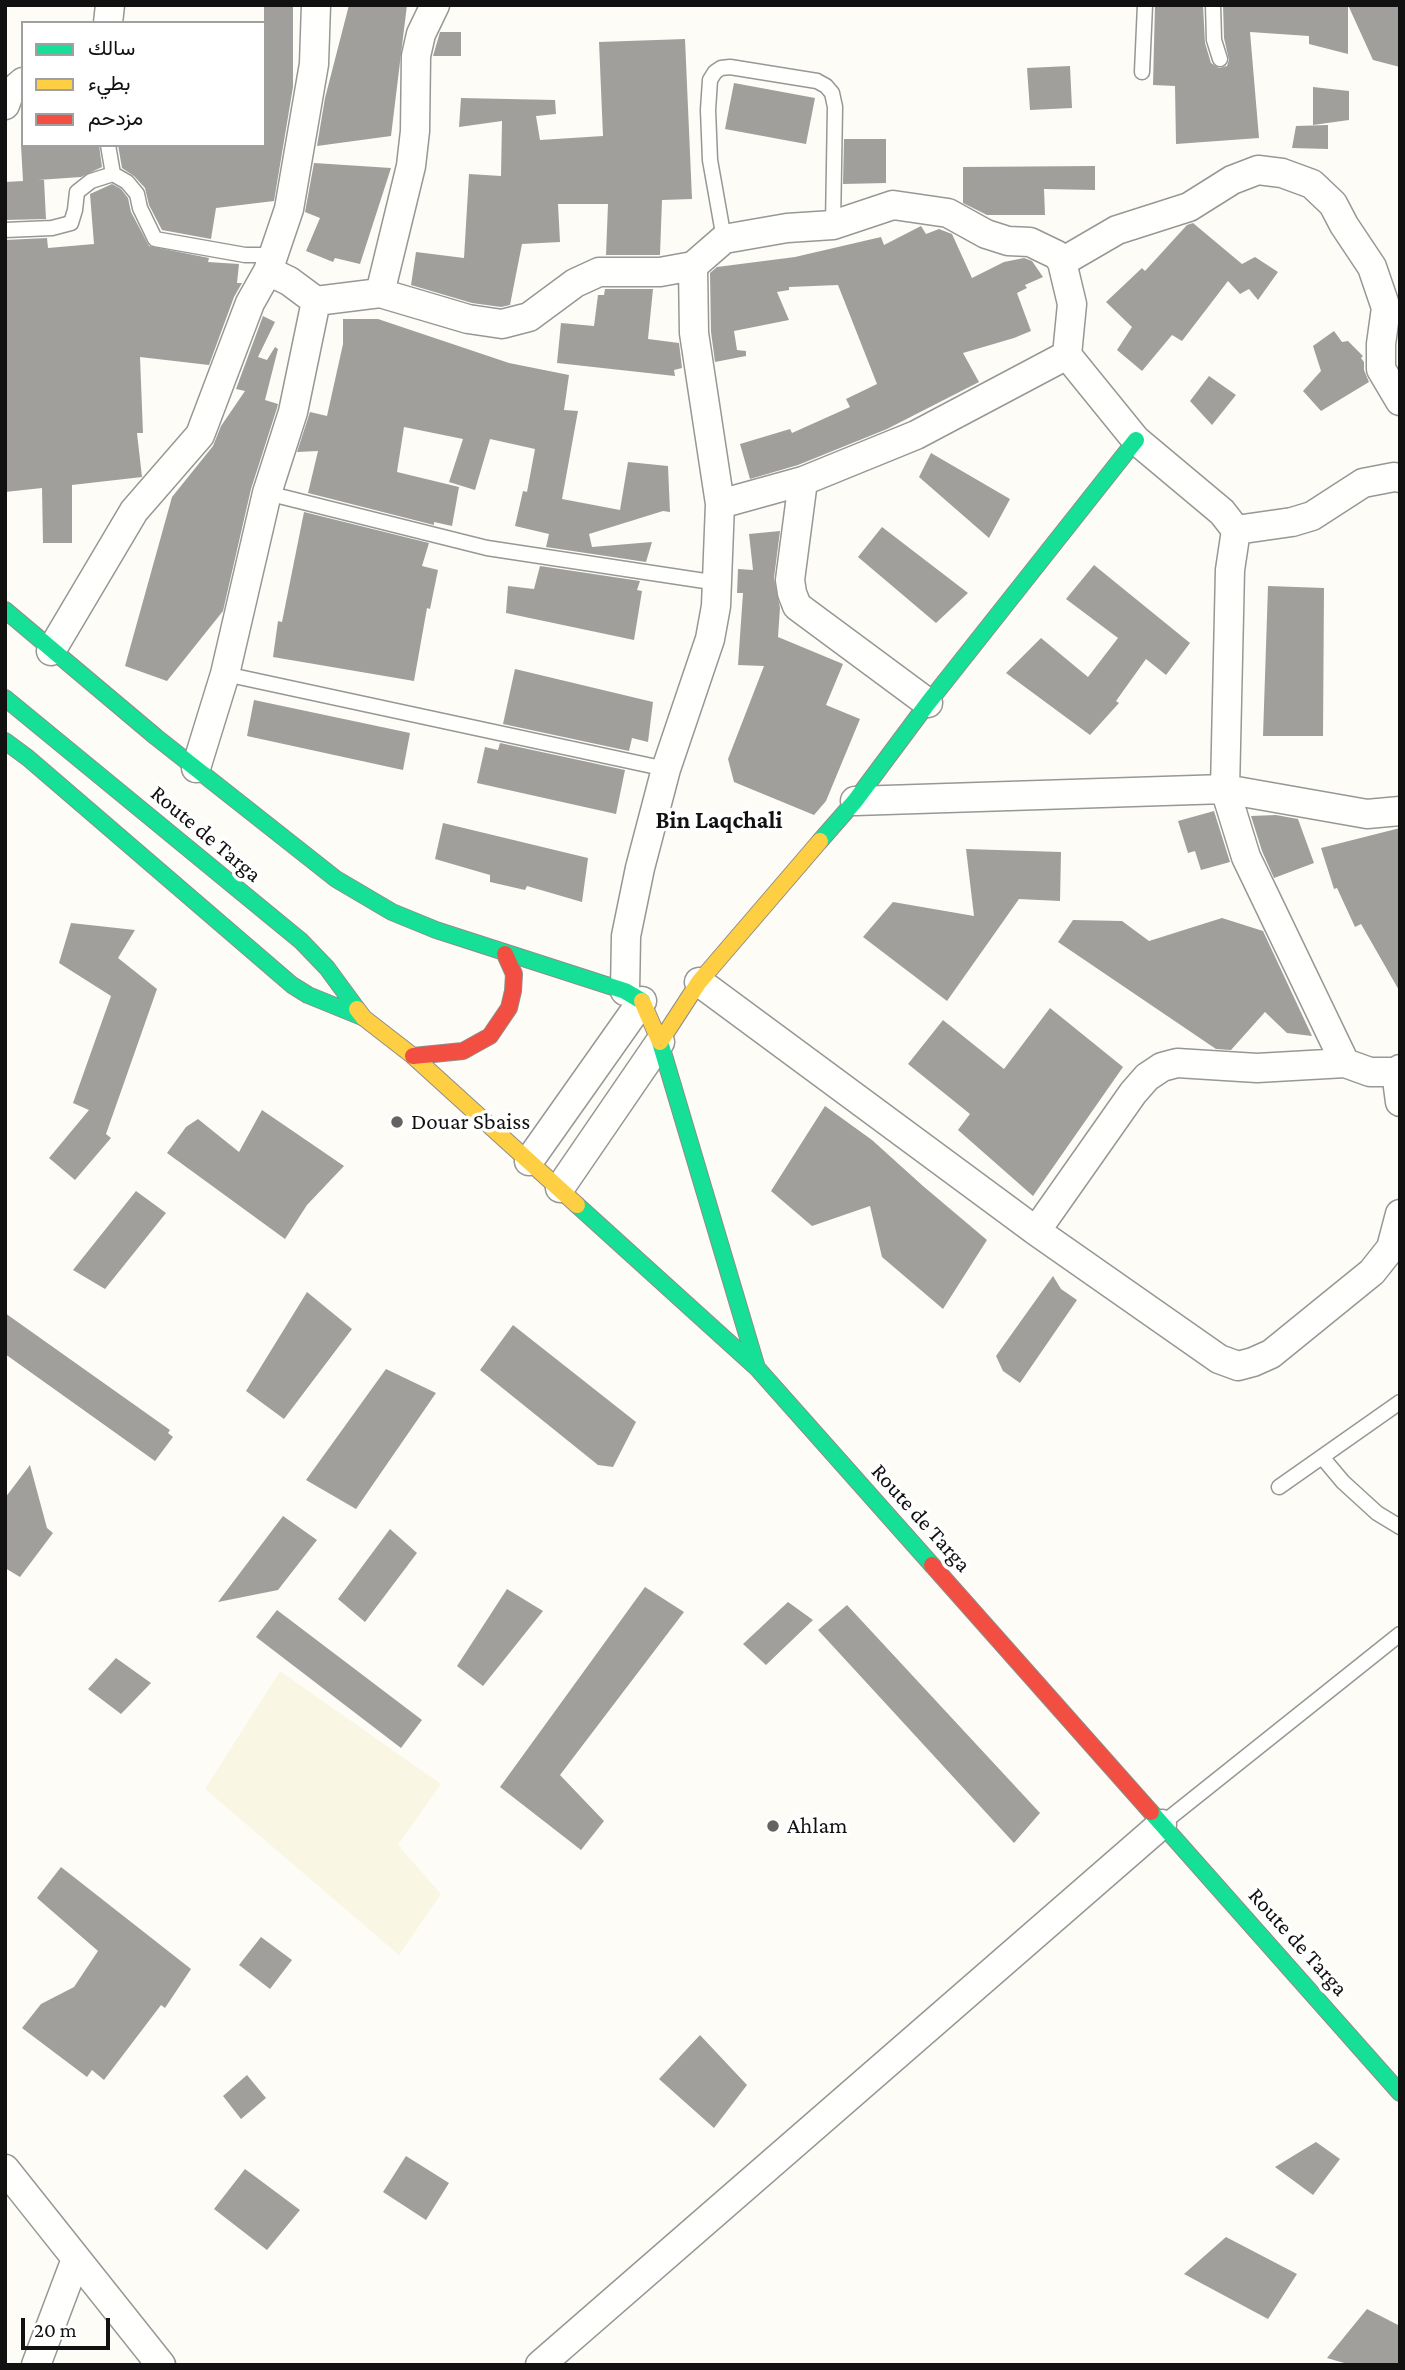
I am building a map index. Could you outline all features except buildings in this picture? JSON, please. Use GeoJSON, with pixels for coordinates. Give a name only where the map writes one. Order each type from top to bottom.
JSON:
{"type":"FeatureCollection","features":[{"type":"Feature","properties":{"kind":"main road"},"geometry":{"type":"LineString","coordinates":[[660,1042],[699,982],[855,801],[928,703],[1136,440]]}},
{"type":"Feature","properties":{"kind":"main road"},"geometry":{"type":"LineString","coordinates":[[5,610],[51,651],[272,831],[355,891],[392,912],[505,954],[633,996],[660,1042],[757,1368]]}},
{"type":"Feature","properties":{"kind":"main road","name":"Route de Targa"},"geometry":{"type":"LineString","coordinates":[[5,698],[301,941],[327,968],[364,1018]]}},
{"type":"Feature","properties":{"kind":"main road","name":"Route de Targa"},"geometry":{"type":"LineString","coordinates":[[5,741],[292,985],[308,995],[364,1018],[413,1056],[757,1368],[1400,2093]]}},
{"type":"Feature","properties":{"kind":"main road"},"geometry":{"type":"LineString","coordinates":[[413,1056],[463,1051],[490,1036],[509,1008],[513,991],[514,974],[505,954]]}},
{"type":"Feature","properties":{"kind":"street"},"geometry":{"type":"LineString","coordinates":[[51,651],[134,511],[200,435],[250,303],[270,263],[289,209],[314,64],[316,5]]}},
{"type":"Feature","properties":{"kind":"street"},"geometry":{"type":"LineString","coordinates":[[380,293],[411,166],[415,131],[416,56],[421,33],[435,5]]}},
{"type":"Feature","properties":{"kind":"street"},"geometry":{"type":"LineString","coordinates":[[5,105],[9,94],[21,84]]}},
{"type":"Feature","properties":{"kind":"street"},"geometry":{"type":"LineString","coordinates":[[1062,262],[1117,230],[1189,207],[1232,180],[1258,170],[1282,173],[1312,184],[1333,204],[1372,267],[1386,308],[1381,369],[1400,401]]}},
{"type":"Feature","properties":{"kind":"street"},"geometry":{"type":"LineString","coordinates":[[270,263],[316,301],[380,293],[468,319],[502,324],[529,317],[575,283],[599,272],[660,272],[693,267],[723,239],[787,228],[833,225],[893,205],[948,213],[986,234],[1009,241],[1030,242],[1057,255],[1062,262],[1072,304],[1068,355],[1136,440],[1222,512],[1236,530],[1230,570],[1225,789],[1246,857],[1345,1063]]}},
{"type":"Feature","properties":{"kind":"street"},"geometry":{"type":"LineString","coordinates":[[530,1161],[633,996],[626,936],[640,869],[666,769],[710,639],[718,583],[720,504],[694,333],[693,267]]}},
{"type":"Feature","properties":{"kind":"street"},"geometry":{"type":"LineString","coordinates":[[196,768],[225,674],[267,493],[293,412],[316,301]]}},
{"type":"Feature","properties":{"kind":"street"},"geometry":{"type":"LineString","coordinates":[[720,504],[803,481],[916,435],[1068,355]]}},
{"type":"Feature","properties":{"kind":"street"},"geometry":{"type":"LineString","coordinates":[[1236,530],[1292,522],[1312,516],[1363,483],[1400,478]]}},
{"type":"Feature","properties":{"kind":"street"},"geometry":{"type":"LineString","coordinates":[[803,481],[790,580],[797,606],[928,703]]}},
{"type":"Feature","properties":{"kind":"street"},"geometry":{"type":"LineString","coordinates":[[855,801],[1225,789],[1367,814],[1400,811]]}},
{"type":"Feature","properties":{"kind":"street"},"geometry":{"type":"LineString","coordinates":[[699,982],[1036,1231],[1219,1359],[1238,1366],[1271,1353],[1372,1272],[1391,1248],[1400,1214]]}},
{"type":"Feature","properties":{"kind":"street"},"geometry":{"type":"LineString","coordinates":[[560,1188],[660,1042]]}},
{"type":"Feature","properties":{"kind":"street"},"geometry":{"type":"LineString","coordinates":[[1036,1231],[1133,1093],[1147,1077],[1162,1067],[1177,1063],[1257,1068],[1345,1063],[1370,1072],[1398,1070],[1400,1102]]}},
{"type":"Feature","properties":{"kind":"street"},"geometry":{"type":"LineString","coordinates":[[540,2365],[1161,1824]]}},
{"type":"Feature","properties":{"kind":"street"},"geometry":{"type":"LineString","coordinates":[[5,2169],[161,2365]]}},
{"type":"Feature","properties":{"kind":"street"},"geometry":{"type":"LineString","coordinates":[[36,2365],[76,2259]]}},
{"type":"Feature","properties":{"kind":"lane"},"geometry":{"type":"LineString","coordinates":[[1142,72],[1145,5]]}},
{"type":"Feature","properties":{"kind":"lane"},"geometry":{"type":"LineString","coordinates":[[1213,5],[1214,40],[1220,59]]}},
{"type":"Feature","properties":{"kind":"lane"},"geometry":{"type":"LineString","coordinates":[[723,239],[710,160],[708,110],[710,80],[721,68],[730,67],[817,81],[832,93],[835,107],[833,225]]}},
{"type":"Feature","properties":{"kind":"lane"},"geometry":{"type":"LineString","coordinates":[[108,147],[113,174]]}},
{"type":"Feature","properties":{"kind":"lane"},"geometry":{"type":"LineString","coordinates":[[5,230],[52,228],[71,223],[77,192],[91,181],[113,174],[127,182],[137,194],[140,208],[155,239],[246,255],[270,263]]}},
{"type":"Feature","properties":{"kind":"lane"},"geometry":{"type":"LineString","coordinates":[[267,493],[487,548],[718,583]]}},
{"type":"Feature","properties":{"kind":"lane"},"geometry":{"type":"LineString","coordinates":[[225,674],[666,769]]}},
{"type":"Feature","properties":{"kind":"lane"},"geometry":{"type":"LineString","coordinates":[[1279,1487],[1400,1402]]}},
{"type":"Feature","properties":{"kind":"lane"},"geometry":{"type":"LineString","coordinates":[[1322,1457],[1343,1482],[1377,1513],[1400,1527]]}},
{"type":"Feature","properties":{"kind":"lane"},"geometry":{"type":"LineString","coordinates":[[1161,1824],[1400,1634]]}},
{"type":"Feature","properties":{"kind":"shaded area"},"geometry":{"type":"Polygon","coordinates":[[[280,1671],[441,1784],[398,1845],[441,1894],[399,1955],[205,1789],[280,1671]]]}},
{"type":"Feature","properties":{"kind":"traffic: fast"},"geometry":{"type":"LineString","coordinates":[[820,841],[855,801],[928,703],[1136,440]]}},
{"type":"Feature","properties":{"kind":"traffic: fast"},"geometry":{"type":"LineString","coordinates":[[5,610],[156,737],[336,879],[392,912],[436,930],[625,991],[642,1001]]}},
{"type":"Feature","properties":{"kind":"traffic: fast"},"geometry":{"type":"LineString","coordinates":[[5,698],[301,941],[327,968],[357,1009]]}},
{"type":"Feature","properties":{"kind":"traffic: fast"},"geometry":{"type":"LineString","coordinates":[[5,741],[292,985],[308,995],[362,1017]]}},
{"type":"Feature","properties":{"kind":"traffic: fast"},"geometry":{"type":"LineString","coordinates":[[660,1042],[757,1368]]}},
{"type":"Feature","properties":{"kind":"traffic: fast"},"geometry":{"type":"LineString","coordinates":[[577,1205],[757,1368],[932,1565]]}},
{"type":"Feature","properties":{"kind":"traffic: fast"},"geometry":{"type":"LineString","coordinates":[[1151,1812],[1400,2093]]}},
{"type":"Feature","properties":{"kind":"traffic: slow"},"geometry":{"type":"LineString","coordinates":[[642,1001],[660,1042],[699,982],[820,841]]}},
{"type":"Feature","properties":{"kind":"traffic: slow"},"geometry":{"type":"LineString","coordinates":[[357,1009],[364,1018],[413,1056],[577,1205]]}},
{"type":"Feature","properties":{"kind":"traffic: jam"},"geometry":{"type":"LineString","coordinates":[[413,1056],[463,1051],[490,1036],[509,1008],[513,991],[514,974],[505,954]]}},
{"type":"Feature","properties":{"kind":"traffic: jam"},"geometry":{"type":"LineString","coordinates":[[932,1565],[1151,1812]]}},
{"type":"Feature","properties":{"kind":"place","name":"Douar Sbaiss"},"geometry":{"type":"Point","coordinates":[397,1122]}},
{"type":"Feature","properties":{"kind":"place","name":"Ahlam"},"geometry":{"type":"Point","coordinates":[773,1826]}},
{"type":"Feature","properties":{"kind":"district","name":"Bin Laqchali"},"geometry":{"type":"Point","coordinates":[719,821]}}]}
